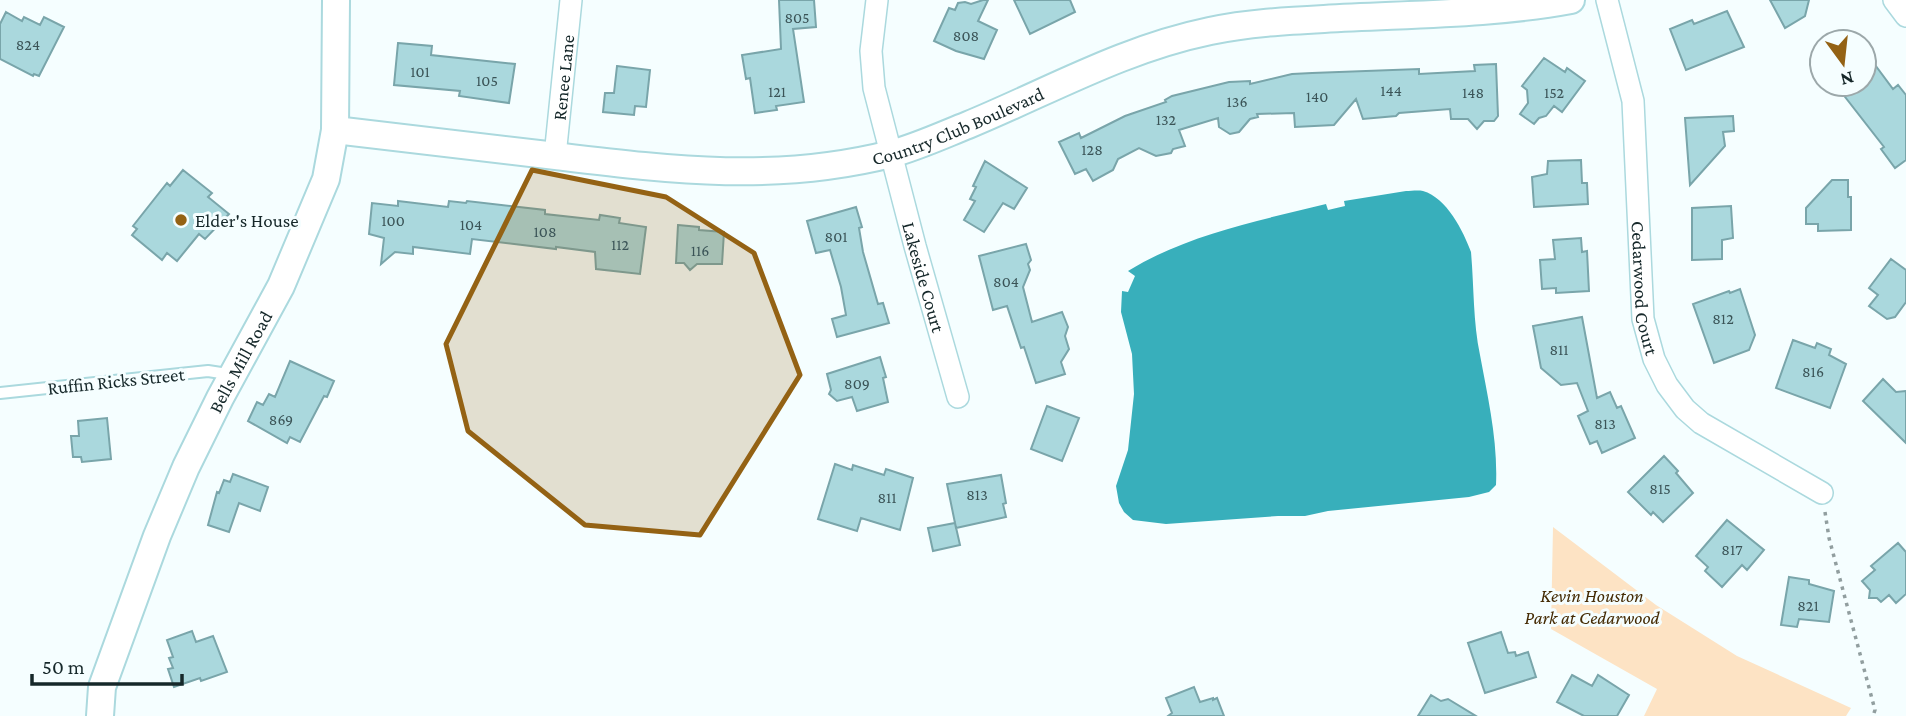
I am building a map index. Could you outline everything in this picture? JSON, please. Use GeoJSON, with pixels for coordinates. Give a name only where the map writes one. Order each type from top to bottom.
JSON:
{"type":"FeatureCollection","features":[{"type":"Feature","properties":{"kind":"street","name":"Bells Mill Road"},"geometry":{"type":"LineString","coordinates":[[100,716],[102,687],[157,536],[186,467],[281,286],[326,178],[335,130],[337,0]]}},
{"type":"Feature","properties":{"kind":"street","name":"Renee Lane"},"geometry":{"type":"LineString","coordinates":[[555,156],[571,0]]}},
{"type":"Feature","properties":{"kind":"street","name":"Lakeside Court"},"geometry":{"type":"LineString","coordinates":[[877,0],[871,69],[874,89],[958,397]]}},
{"type":"Feature","properties":{"kind":"street","name":"Country Club Boulevard"},"geometry":{"type":"LineString","coordinates":[[335,130],[669,170],[752,172],[804,169],[892,154],[995,114],[1112,60],[1211,31],[1250,24],[1302,20],[1482,12],[1571,0]]}},
{"type":"Feature","properties":{"kind":"street","name":"Cedarwood Court"},"geometry":{"type":"LineString","coordinates":[[1606,0],[1633,101],[1643,319],[1654,359],[1667,386],[1685,410],[1700,423],[1822,493]]}},
{"type":"Feature","properties":{"kind":"street"},"geometry":{"type":"LineString","coordinates":[[1894,0],[1906,16]]}},
{"type":"Feature","properties":{"kind":"lane","name":"Ruffin Ricks Street"},"geometry":{"type":"LineString","coordinates":[[0,393],[208,371],[231,377]]}},
{"type":"Feature","properties":{"kind":"path"},"geometry":{"type":"LineString","coordinates":[[1822,493],[1829,538],[1875,710],[1873,716]]}},
{"type":"Feature","properties":{"kind":"highlighted area"},"geometry":{"type":"Polygon","coordinates":[[[532,170],[666,197],[754,253],[800,375],[700,535],[585,525],[468,431],[446,344],[532,170]]]}},
{"type":"Feature","properties":{"kind":"green space","name":"Kevin Houston Park at Cedarwood"},"geometry":{"type":"Polygon","coordinates":[[[1553,527],[1656,605],[1737,656],[1851,708],[1846,716],[1644,716],[1657,689],[1551,629],[1553,527]]]}},
{"type":"Feature","properties":{"kind":"water"},"geometry":{"type":"Polygon","coordinates":[[[1406,191],[1423,191],[1440,201],[1459,225],[1471,252],[1476,330],[1494,436],[1496,485],[1489,492],[1469,497],[1328,511],[1305,516],[1166,524],[1133,520],[1119,503],[1116,486],[1128,450],[1134,394],[1132,354],[1121,312],[1122,291],[1128,292],[1135,276],[1128,271],[1175,247],[1224,230],[1326,204],[1328,210],[1345,206],[1344,201],[1406,191]]]}},
{"type":"Feature","properties":{"kind":"building"},"geometry":{"type":"Polygon","coordinates":[[[779,0],[814,0],[816,27],[793,29],[804,102],[776,106],[777,110],[755,113],[750,78],[746,79],[742,55],[781,49],[779,0]]]}},
{"type":"Feature","properties":{"kind":"building"},"geometry":{"type":"Polygon","coordinates":[[[988,0],[978,21],[997,30],[984,59],[934,41],[949,8],[955,10],[958,3],[971,4],[988,0]]]}},
{"type":"Feature","properties":{"kind":"building"},"geometry":{"type":"Polygon","coordinates":[[[1014,0],[1070,0],[1075,12],[1030,34],[1014,0]]]}},
{"type":"Feature","properties":{"kind":"building"},"geometry":{"type":"Polygon","coordinates":[[[1770,0],[1809,0],[1805,16],[1785,28],[1770,0]]]}},
{"type":"Feature","properties":{"kind":"building"},"geometry":{"type":"Polygon","coordinates":[[[1727,11],[1744,47],[1686,70],[1670,29],[1692,20],[1694,24],[1727,11]]]}},
{"type":"Feature","properties":{"kind":"building"},"geometry":{"type":"Polygon","coordinates":[[[6,12],[22,21],[24,17],[40,25],[44,17],[64,27],[39,76],[33,76],[0,59],[0,24],[6,12]]]}},
{"type":"Feature","properties":{"kind":"building"},"geometry":{"type":"Polygon","coordinates":[[[398,43],[432,46],[431,55],[515,64],[509,103],[459,96],[460,91],[394,85],[398,43]]]}},
{"type":"Feature","properties":{"kind":"building"},"geometry":{"type":"Polygon","coordinates":[[[1544,58],[1565,72],[1567,68],[1585,81],[1562,112],[1554,106],[1534,124],[1520,114],[1528,103],[1527,90],[1522,86],[1544,58]]]}},
{"type":"Feature","properties":{"kind":"building"},"geometry":{"type":"Polygon","coordinates":[[[1496,64],[1498,116],[1494,121],[1484,121],[1477,129],[1468,119],[1451,119],[1450,109],[1363,119],[1356,99],[1334,125],[1295,127],[1294,113],[1257,114],[1258,117],[1250,119],[1239,132],[1230,134],[1219,127],[1218,118],[1179,130],[1185,146],[1156,156],[1139,148],[1118,159],[1113,170],[1093,181],[1086,169],[1075,174],[1059,142],[1079,133],[1081,138],[1125,116],[1166,102],[1165,100],[1172,96],[1229,82],[1250,81],[1250,84],[1292,74],[1312,73],[1419,69],[1419,74],[1475,71],[1474,65],[1496,64]]]}},
{"type":"Feature","properties":{"kind":"building"},"geometry":{"type":"Polygon","coordinates":[[[617,66],[650,70],[646,107],[635,106],[634,115],[603,112],[605,93],[614,93],[617,66]]]}},
{"type":"Feature","properties":{"kind":"building"},"geometry":{"type":"Polygon","coordinates":[[[1878,69],[1893,89],[1898,85],[1906,95],[1906,160],[1895,168],[1881,149],[1884,147],[1846,98],[1878,98],[1878,69]]]}},
{"type":"Feature","properties":{"kind":"building"},"geometry":{"type":"Polygon","coordinates":[[[1733,116],[1734,131],[1723,132],[1725,146],[1690,185],[1685,118],[1733,116]]]}},
{"type":"Feature","properties":{"kind":"building"},"geometry":{"type":"Polygon","coordinates":[[[1581,160],[1582,183],[1587,183],[1588,204],[1534,207],[1532,177],[1547,174],[1548,161],[1581,160]]]}},
{"type":"Feature","properties":{"kind":"building"},"geometry":{"type":"Polygon","coordinates":[[[985,161],[1027,188],[1014,209],[1003,203],[984,232],[964,220],[975,201],[970,199],[976,187],[973,186],[985,161]]]}},
{"type":"Feature","properties":{"kind":"building","name":"Elder's House"},"geometry":{"type":"Polygon","coordinates":[[[183,170],[212,193],[208,197],[229,214],[205,239],[199,234],[177,261],[167,253],[162,260],[132,235],[137,229],[133,226],[167,183],[170,186],[183,170]]]}},
{"type":"Feature","properties":{"kind":"building"},"geometry":{"type":"Polygon","coordinates":[[[1832,180],[1848,180],[1851,230],[1818,231],[1818,224],[1806,224],[1806,208],[1832,180]]]}},
{"type":"Feature","properties":{"kind":"building"},"geometry":{"type":"Polygon","coordinates":[[[398,201],[448,207],[449,201],[467,201],[545,210],[545,214],[599,220],[600,215],[620,218],[619,223],[646,227],[640,274],[596,269],[595,252],[472,239],[470,254],[413,247],[413,254],[395,252],[381,264],[384,238],[369,234],[372,203],[398,206],[398,201]]]}},
{"type":"Feature","properties":{"kind":"building"},"geometry":{"type":"Polygon","coordinates":[[[1731,206],[1733,238],[1722,240],[1722,259],[1692,260],[1692,208],[1731,206]]]}},
{"type":"Feature","properties":{"kind":"building"},"geometry":{"type":"Polygon","coordinates":[[[856,207],[862,227],[859,228],[863,252],[878,304],[883,303],[889,323],[837,337],[832,319],[846,315],[841,287],[830,250],[816,253],[807,221],[856,207]]]}},
{"type":"Feature","properties":{"kind":"building"},"geometry":{"type":"Polygon","coordinates":[[[678,225],[724,232],[722,264],[697,264],[690,270],[684,263],[676,263],[678,225]]]}},
{"type":"Feature","properties":{"kind":"building"},"geometry":{"type":"Polygon","coordinates":[[[1581,238],[1582,252],[1587,251],[1589,291],[1556,293],[1556,288],[1542,289],[1540,260],[1555,259],[1553,240],[1581,238]]]}},
{"type":"Feature","properties":{"kind":"building"},"geometry":{"type":"Polygon","coordinates":[[[1026,244],[1031,260],[1023,287],[1032,322],[1062,312],[1068,327],[1065,336],[1069,349],[1061,362],[1065,374],[1036,383],[1007,306],[993,310],[979,256],[1026,244]]]}},
{"type":"Feature","properties":{"kind":"building"},"geometry":{"type":"Polygon","coordinates":[[[1891,259],[1906,270],[1906,302],[1895,317],[1887,319],[1869,306],[1878,295],[1869,288],[1891,259]]]}},
{"type":"Feature","properties":{"kind":"building"},"geometry":{"type":"Polygon","coordinates":[[[1740,289],[1755,335],[1749,350],[1714,363],[1693,304],[1740,289]]]}},
{"type":"Feature","properties":{"kind":"building"},"geometry":{"type":"Polygon","coordinates":[[[1582,317],[1597,398],[1610,392],[1617,408],[1621,406],[1635,438],[1602,453],[1597,441],[1590,444],[1578,416],[1588,411],[1577,383],[1561,385],[1541,368],[1533,326],[1582,317]]]}},
{"type":"Feature","properties":{"kind":"building"},"geometry":{"type":"Polygon","coordinates":[[[1793,340],[1815,348],[1817,343],[1831,349],[1829,355],[1846,364],[1830,408],[1776,388],[1793,340]]]}},
{"type":"Feature","properties":{"kind":"building"},"geometry":{"type":"Polygon","coordinates":[[[880,357],[886,377],[883,378],[888,402],[857,411],[852,397],[837,401],[829,394],[831,390],[827,374],[880,357]]]}},
{"type":"Feature","properties":{"kind":"building"},"geometry":{"type":"Polygon","coordinates":[[[290,361],[334,381],[300,442],[290,437],[287,443],[248,421],[257,402],[263,405],[269,394],[275,397],[290,361]]]}},
{"type":"Feature","properties":{"kind":"building"},"geometry":{"type":"Polygon","coordinates":[[[1883,379],[1896,392],[1906,391],[1906,443],[1863,401],[1883,379]]]}},
{"type":"Feature","properties":{"kind":"building"},"geometry":{"type":"Polygon","coordinates":[[[1047,406],[1079,418],[1062,461],[1031,449],[1047,406]]]}},
{"type":"Feature","properties":{"kind":"building"},"geometry":{"type":"Polygon","coordinates":[[[107,418],[111,459],[82,462],[81,457],[73,457],[71,436],[79,436],[78,421],[107,418]]]}},
{"type":"Feature","properties":{"kind":"building"},"geometry":{"type":"Polygon","coordinates":[[[1664,456],[1693,493],[1663,522],[1653,512],[1651,515],[1628,492],[1664,456]]]}},
{"type":"Feature","properties":{"kind":"building"},"geometry":{"type":"Polygon","coordinates":[[[835,464],[852,470],[853,465],[884,475],[886,469],[913,478],[900,530],[861,518],[857,531],[818,519],[835,464]]]}},
{"type":"Feature","properties":{"kind":"building"},"geometry":{"type":"Polygon","coordinates":[[[233,474],[268,487],[260,511],[239,503],[229,532],[208,525],[217,492],[219,493],[224,480],[230,482],[233,474]]]}},
{"type":"Feature","properties":{"kind":"building"},"geometry":{"type":"Polygon","coordinates":[[[1001,475],[1006,517],[956,528],[947,484],[1001,475]]]}},
{"type":"Feature","properties":{"kind":"building"},"geometry":{"type":"Polygon","coordinates":[[[1727,520],[1764,550],[1747,570],[1742,565],[1722,587],[1705,571],[1708,567],[1696,556],[1727,520]]]}},
{"type":"Feature","properties":{"kind":"building"},"geometry":{"type":"Polygon","coordinates":[[[955,523],[960,545],[933,551],[928,528],[955,523]]]}},
{"type":"Feature","properties":{"kind":"building"},"geometry":{"type":"Polygon","coordinates":[[[1898,543],[1906,552],[1906,594],[1896,603],[1889,595],[1881,602],[1877,598],[1869,598],[1870,590],[1862,581],[1875,570],[1871,566],[1898,543]]]}},
{"type":"Feature","properties":{"kind":"building"},"geometry":{"type":"Polygon","coordinates":[[[1789,577],[1809,580],[1809,584],[1834,591],[1829,622],[1799,619],[1797,627],[1781,625],[1789,577]]]}},
{"type":"Feature","properties":{"kind":"building"},"geometry":{"type":"Polygon","coordinates":[[[192,631],[196,642],[213,636],[227,672],[174,687],[168,669],[173,668],[169,658],[173,657],[167,640],[192,631]]]}},
{"type":"Feature","properties":{"kind":"building"},"geometry":{"type":"Polygon","coordinates":[[[1501,632],[1508,653],[1515,652],[1516,656],[1528,652],[1536,677],[1485,693],[1468,643],[1501,632]]]}},
{"type":"Feature","properties":{"kind":"building"},"geometry":{"type":"Polygon","coordinates":[[[1572,675],[1592,686],[1598,675],[1629,695],[1617,716],[1584,716],[1557,702],[1572,675]]]}},
{"type":"Feature","properties":{"kind":"building"},"geometry":{"type":"Polygon","coordinates":[[[1194,687],[1200,702],[1217,698],[1224,716],[1168,716],[1172,713],[1166,698],[1194,687]]]}},
{"type":"Feature","properties":{"kind":"building"},"geometry":{"type":"Polygon","coordinates":[[[1431,695],[1441,701],[1448,699],[1476,716],[1418,716],[1431,695]]]}},
{"type":"Feature","properties":{"kind":"place","name":"Elder's House"},"geometry":{"type":"Point","coordinates":[181,220]}}]}
